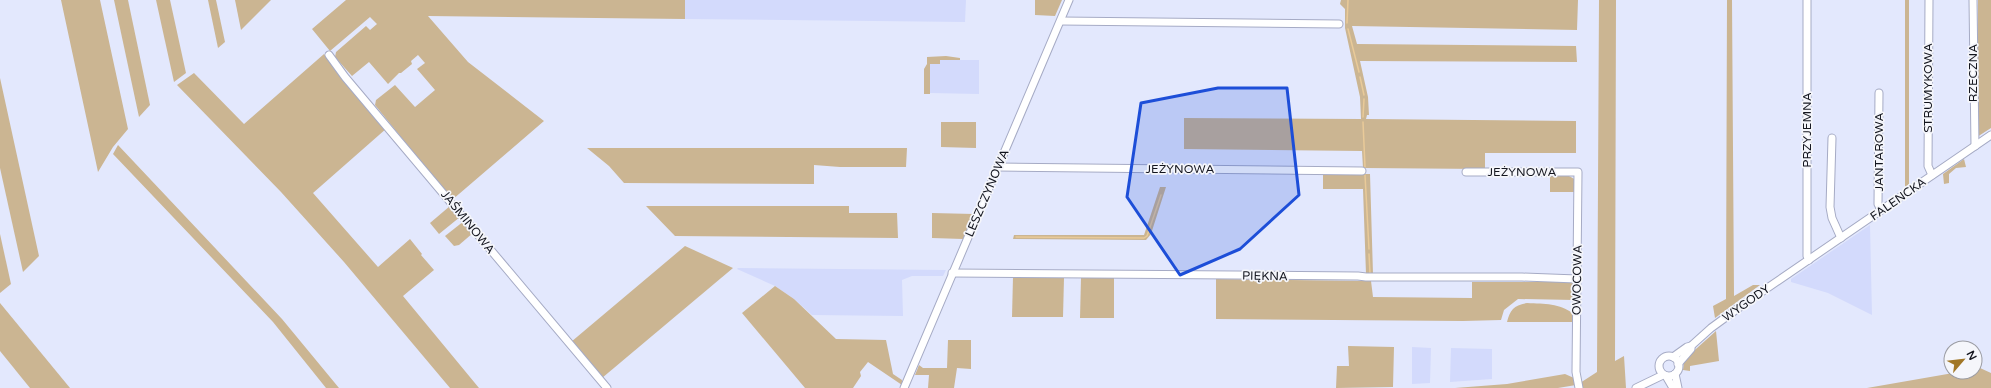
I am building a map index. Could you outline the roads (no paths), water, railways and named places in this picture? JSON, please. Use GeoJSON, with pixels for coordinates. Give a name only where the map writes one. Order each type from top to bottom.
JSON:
{"type":"FeatureCollection","features":[{"type":"Feature","properties":{"kind":"street","name":"LESZCZYNOWA"},"geometry":{"type":"LineString","coordinates":[[905,387],[952,273],[1070,0]]}},
{"type":"Feature","properties":{"kind":"street","name":"PRZYJEMNA"},"geometry":{"type":"LineString","coordinates":[[1806,262],[1807,0]]}},
{"type":"Feature","properties":{"kind":"street","name":"STRUMYKOWA"},"geometry":{"type":"LineString","coordinates":[[1928,0],[1928,166],[1932,175]]}},
{"type":"Feature","properties":{"kind":"street","name":"RZECZNA"},"geometry":{"type":"LineString","coordinates":[[1973,0],[1973,137],[1975,146]]}},
{"type":"Feature","properties":{"kind":"street"},"geometry":{"type":"LineString","coordinates":[[1061,21],[1339,24]]}},
{"type":"Feature","properties":{"kind":"street","name":"JAŚMINOWA"},"geometry":{"type":"LineString","coordinates":[[329,55],[345,77],[607,388]]}},
{"type":"Feature","properties":{"kind":"street","name":"JANTAROWA"},"geometry":{"type":"LineString","coordinates":[[1879,93],[1878,204],[1881,210]]}},
{"type":"Feature","properties":{"kind":"street","name":"FALENCKA"},"geometry":{"type":"LineString","coordinates":[[1806,262],[1991,135]]}},
{"type":"Feature","properties":{"kind":"street"},"geometry":{"type":"LineString","coordinates":[[1832,138],[1830,207],[1832,218],[1841,238]]}},
{"type":"Feature","properties":{"kind":"street","name":"JEŻYNOWA"},"geometry":{"type":"LineString","coordinates":[[998,167],[1362,171]]}},
{"type":"Feature","properties":{"kind":"street","name":"JEŻYNOWA"},"geometry":{"type":"LineString","coordinates":[[1466,172],[1578,172]]}},
{"type":"Feature","properties":{"kind":"street","name":"OWOCOWA"},"geometry":{"type":"LineString","coordinates":[[1578,172],[1576,372],[1579,388]]}},
{"type":"Feature","properties":{"kind":"street","name":"WYGODY"},"geometry":{"type":"LineString","coordinates":[[1673,357],[1687,347],[1691,346],[1720,322],[1806,262]]}},
{"type":"Feature","properties":{"kind":"street","name":"PIĘKNA"},"geometry":{"type":"LineString","coordinates":[[952,273],[1514,277],[1577,280]]}},
{"type":"Feature","properties":{"kind":"street","name":"WYGODY"},"geometry":{"type":"LineString","coordinates":[[1678,364],[1691,349],[1691,346]]}},
{"type":"Feature","properties":{"kind":"street"},"geometry":{"type":"LineString","coordinates":[[1643,384],[1644,380],[1654,373],[1660,361],[1664,357],[1673,357],[1678,364],[1675,374],[1678,388]]}},
{"type":"Feature","properties":{"kind":"street"},"geometry":{"type":"LineString","coordinates":[[1658,366],[1672,388]]}},
{"type":"Feature","properties":{"kind":"street"},"geometry":{"type":"LineString","coordinates":[[1636,388],[1665,375],[1675,374]]}},
{"type":"Feature","properties":{"kind":"waterway"},"geometry":{"type":"LineString","coordinates":[[1347,23],[1348,0]]}},
{"type":"Feature","properties":{"kind":"waterway"},"geometry":{"type":"LineString","coordinates":[[1348,29],[1359,72]]}},
{"type":"Feature","properties":{"kind":"waterway"},"geometry":{"type":"LineString","coordinates":[[1360,77],[1364,95]]}},
{"type":"Feature","properties":{"kind":"waterway"},"geometry":{"type":"LineString","coordinates":[[1363,117],[1364,99]]}},
{"type":"Feature","properties":{"kind":"waterway"},"geometry":{"type":"LineString","coordinates":[[1363,122],[1365,167]]}},
{"type":"Feature","properties":{"kind":"waterway"},"geometry":{"type":"LineString","coordinates":[[1365,175],[1369,249]]}},
{"type":"Feature","properties":{"kind":"waterway"},"geometry":{"type":"LineString","coordinates":[[1016,237],[1144,238],[1147,236],[1161,195]]}},
{"type":"Feature","properties":{"kind":"waterway"},"geometry":{"type":"LineString","coordinates":[[1369,254],[1370,273]]}}]}
